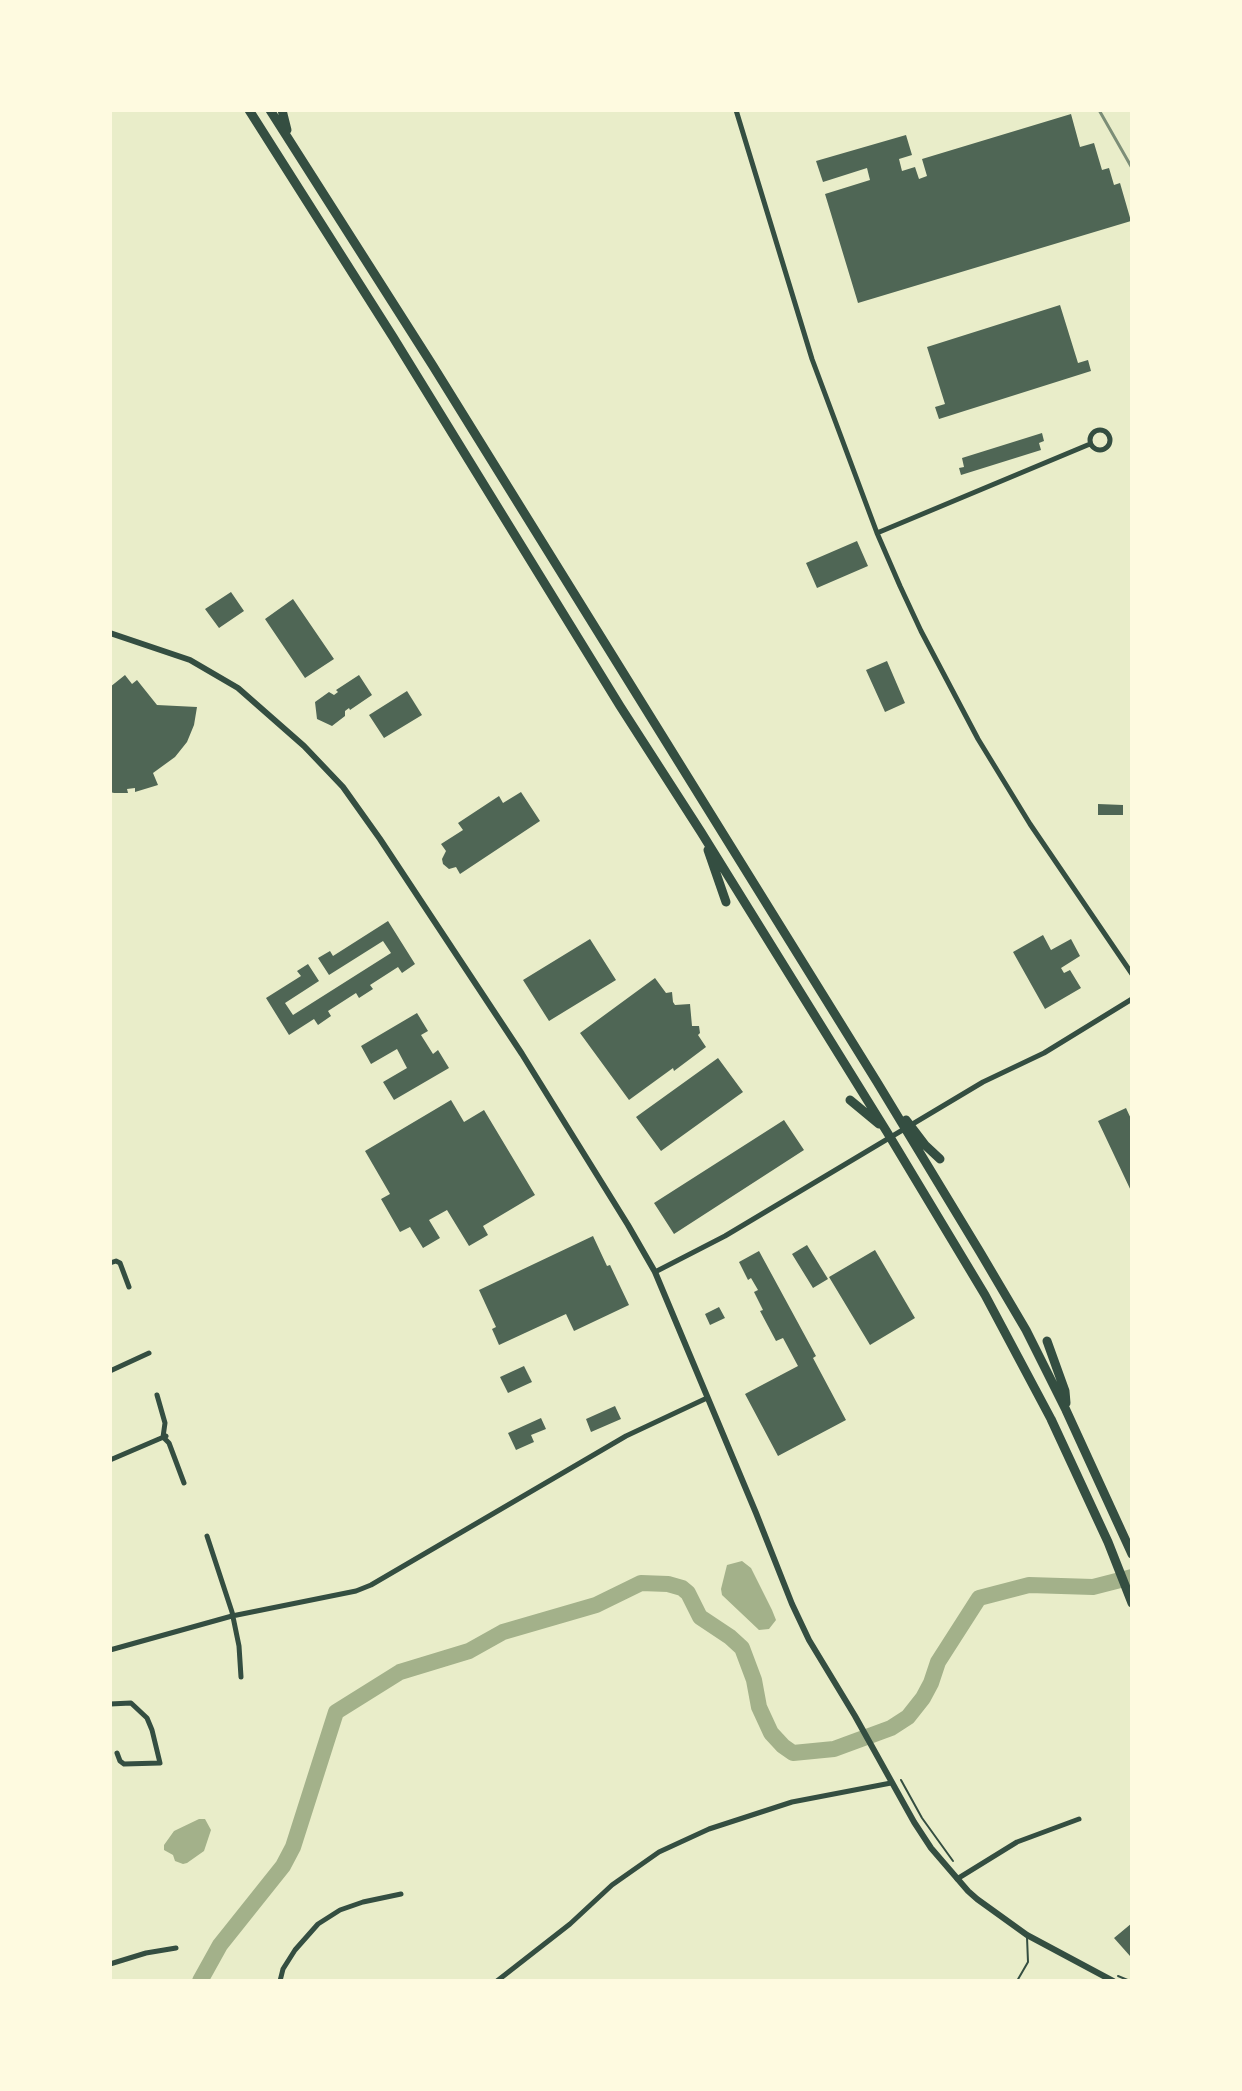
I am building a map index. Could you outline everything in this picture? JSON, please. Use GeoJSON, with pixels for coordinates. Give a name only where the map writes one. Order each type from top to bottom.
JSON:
{"type":"FeatureCollection","features":[{"type":"Feature","properties":{"kind":"highway"},"geometry":{"type":"LineString","coordinates":[[249,110],[701,832],[985,1295],[1051,1419],[1108,1542],[1132,1603]]}},
{"type":"Feature","properties":{"kind":"highway"},"geometry":{"type":"LineString","coordinates":[[270,110],[638,695],[1026,1330],[1132,1554]]}},
{"type":"Feature","properties":{"kind":"highway"},"geometry":{"type":"LineString","coordinates":[[282,110],[289,138]]}},
{"type":"Feature","properties":{"kind":"highway"},"geometry":{"type":"LineString","coordinates":[[701,832],[726,902]]}},
{"type":"Feature","properties":{"kind":"highway"},"geometry":{"type":"LineString","coordinates":[[877,1082],[925,1145],[940,1159]]}},
{"type":"Feature","properties":{"kind":"highway"},"geometry":{"type":"LineString","coordinates":[[850,1100],[887,1132]]}},
{"type":"Feature","properties":{"kind":"highway"},"geometry":{"type":"LineString","coordinates":[[1047,1341],[1065,1391],[1066,1410]]}},
{"type":"Feature","properties":{"kind":"street"},"geometry":{"type":"LineString","coordinates":[[736,110],[812,359],[877,533],[921,631],[978,739],[1030,824],[1132,974]]}},
{"type":"Feature","properties":{"kind":"street"},"geometry":{"type":"LineString","coordinates":[[1097,430],[1104,431],[1110,439],[1107,448],[1101,451],[1090,444],[1092,434],[1097,430]]}},
{"type":"Feature","properties":{"kind":"street"},"geometry":{"type":"LineString","coordinates":[[877,533],[1090,444]]}},
{"type":"Feature","properties":{"kind":"street"},"geometry":{"type":"LineString","coordinates":[[110,633],[190,660],[238,688],[304,746],[343,787],[519,1049],[655,1272],[804,1628],[931,1848],[977,1899],[1027,1935],[1113,1981]]}},
{"type":"Feature","properties":{"kind":"street"},"geometry":{"type":"LineString","coordinates":[[655,1272],[725,1236],[983,1082],[1044,1053],[1132,999]]}},
{"type":"Feature","properties":{"kind":"street"},"geometry":{"type":"LineString","coordinates":[[110,1263],[120,1263],[129,1287]]}},
{"type":"Feature","properties":{"kind":"street"},"geometry":{"type":"LineString","coordinates":[[110,1371],[149,1353]]}},
{"type":"Feature","properties":{"kind":"street"},"geometry":{"type":"LineString","coordinates":[[157,1395],[165,1423],[165,1437],[184,1483]]}},
{"type":"Feature","properties":{"kind":"street"},"geometry":{"type":"LineString","coordinates":[[110,1650],[232,1616],[346,1594],[371,1585],[601,1449],[709,1402]]}},
{"type":"Feature","properties":{"kind":"street"},"geometry":{"type":"LineString","coordinates":[[110,1460],[165,1437]]}},
{"type":"Feature","properties":{"kind":"street"},"geometry":{"type":"LineString","coordinates":[[207,1536],[232,1616],[239,1646],[241,1677]]}},
{"type":"Feature","properties":{"kind":"street"},"geometry":{"type":"LineString","coordinates":[[110,1704],[131,1703],[147,1718],[160,1763],[124,1764],[117,1753]]}},
{"type":"Feature","properties":{"kind":"street"},"geometry":{"type":"LineString","coordinates":[[497,1981],[570,1924],[612,1885],[659,1852],[709,1829],[792,1802],[891,1783]]}},
{"type":"Feature","properties":{"kind":"street"},"geometry":{"type":"LineString","coordinates":[[960,1877],[1017,1842],[1079,1819]]}},
{"type":"Feature","properties":{"kind":"street"},"geometry":{"type":"LineString","coordinates":[[280,1981],[283,1969],[295,1950],[318,1924],[340,1910],[401,1894]]}},
{"type":"Feature","properties":{"kind":"street"},"geometry":{"type":"LineString","coordinates":[[110,1964],[176,1948]]}},
{"type":"Feature","properties":{"kind":"lane"},"geometry":{"type":"LineString","coordinates":[[1017,1981],[1028,1962],[1027,1935]]}},
{"type":"Feature","properties":{"kind":"path"},"geometry":{"type":"LineString","coordinates":[[901,1780],[960,1877]]}},
{"type":"Feature","properties":{"kind":"path"},"geometry":{"type":"LineString","coordinates":[[1111,1972],[1130,1981]]}},
{"type":"Feature","properties":{"kind":"shaded area"},"geometry":{"type":"Polygon","coordinates":[[[742,1561],[751,1568],[776,1620],[769,1629],[759,1630],[722,1595],[727,1565],[742,1561]]]}},
{"type":"Feature","properties":{"kind":"shaded area"},"geometry":{"type":"Polygon","coordinates":[[[205,1819],[211,1830],[204,1851],[187,1863],[175,1861],[173,1855],[164,1850],[164,1845],[174,1831],[205,1819]]]}},
{"type":"Feature","properties":{"kind":"building"},"geometry":{"type":"Polygon","coordinates":[[[1071,114],[1080,147],[1094,143],[1102,170],[1109,168],[1114,185],[1120,183],[1131,221],[858,303],[825,194],[870,180],[867,168],[823,182],[816,161],[906,135],[912,155],[899,159],[902,171],[915,167],[919,179],[927,176],[922,159],[1071,114]]]}},
{"type":"Feature","properties":{"kind":"building"},"geometry":{"type":"Polygon","coordinates":[[[1060,305],[1078,363],[1088,360],[1091,371],[939,419],[935,407],[945,404],[927,347],[1060,305]]]}},
{"type":"Feature","properties":{"kind":"building"},"geometry":{"type":"Polygon","coordinates":[[[1042,433],[1044,441],[1039,443],[1041,450],[961,475],[959,468],[964,467],[962,458],[1042,433]]]}},
{"type":"Feature","properties":{"kind":"building"},"geometry":{"type":"Polygon","coordinates":[[[857,541],[868,566],[817,588],[806,563],[857,541]]]}},
{"type":"Feature","properties":{"kind":"building"},"geometry":{"type":"Polygon","coordinates":[[[231,592],[244,611],[219,628],[205,609],[231,592]]]}},
{"type":"Feature","properties":{"kind":"building"},"geometry":{"type":"Polygon","coordinates":[[[293,599],[334,659],[305,678],[265,619],[293,599]]]}},
{"type":"Feature","properties":{"kind":"building"},"geometry":{"type":"Polygon","coordinates":[[[887,661],[905,703],[885,712],[866,670],[887,661]]]}},
{"type":"Feature","properties":{"kind":"building"},"geometry":{"type":"Polygon","coordinates":[[[125,675],[132,684],[137,680],[157,705],[197,707],[187,742],[175,757],[153,773],[158,785],[135,792],[135,788],[127,789],[128,793],[114,793],[110,792],[110,687],[125,675]]]}},
{"type":"Feature","properties":{"kind":"building"},"geometry":{"type":"Polygon","coordinates":[[[359,675],[372,695],[345,711],[345,716],[332,726],[317,719],[315,702],[329,692],[334,695],[338,692],[336,690],[359,675]]]}},
{"type":"Feature","properties":{"kind":"building"},"geometry":{"type":"Polygon","coordinates":[[[407,691],[422,715],[384,738],[369,715],[407,691]]]}},
{"type":"Feature","properties":{"kind":"building"},"geometry":{"type":"Polygon","coordinates":[[[521,792],[540,821],[460,874],[456,867],[449,869],[443,864],[446,851],[441,844],[463,830],[458,823],[499,796],[503,803],[521,792]]]}},
{"type":"Feature","properties":{"kind":"building"},"geometry":{"type":"Polygon","coordinates":[[[1098,804],[1123,805],[1123,815],[1098,815],[1098,804]]]}},
{"type":"Feature","properties":{"kind":"building"},"geometry":{"type":"Polygon","coordinates":[[[388,921],[415,964],[402,973],[398,967],[370,985],[373,989],[359,998],[356,993],[328,1011],[331,1016],[318,1025],[314,1019],[289,1035],[266,998],[301,976],[297,971],[308,964],[319,981],[285,1003],[293,1015],[391,953],[383,941],[329,975],[318,958],[330,951],[333,956],[388,921]]]}},
{"type":"Feature","properties":{"kind":"building"},"geometry":{"type":"Polygon","coordinates":[[[1043,935],[1051,950],[1071,939],[1080,956],[1061,968],[1064,973],[1070,970],[1081,988],[1045,1009],[1013,952],[1043,935]]]}},
{"type":"Feature","properties":{"kind":"building"},"geometry":{"type":"Polygon","coordinates":[[[590,939],[616,980],[549,1021],[523,980],[590,939]]]}},
{"type":"Feature","properties":{"kind":"building"},"geometry":{"type":"Polygon","coordinates":[[[655,978],[666,993],[672,992],[675,1005],[690,1004],[692,1026],[699,1026],[698,1035],[706,1047],[629,1100],[580,1033],[655,978]]]}},
{"type":"Feature","properties":{"kind":"building"},"geometry":{"type":"Polygon","coordinates":[[[417,1013],[428,1031],[421,1035],[433,1054],[438,1050],[449,1068],[394,1100],[383,1082],[407,1068],[397,1049],[371,1064],[361,1046],[417,1013]]]}},
{"type":"Feature","properties":{"kind":"building"},"geometry":{"type":"Polygon","coordinates":[[[718,1058],[743,1092],[661,1151],[636,1117],[718,1058]]]}},
{"type":"Feature","properties":{"kind":"building"},"geometry":{"type":"Polygon","coordinates":[[[451,1100],[464,1122],[484,1110],[535,1195],[483,1226],[488,1235],[469,1246],[447,1210],[429,1220],[440,1238],[423,1248],[410,1227],[400,1232],[381,1199],[390,1194],[365,1151],[451,1100]]]}},
{"type":"Feature","properties":{"kind":"building"},"geometry":{"type":"Polygon","coordinates":[[[1126,1108],[1132,1121],[1132,1193],[1098,1121],[1126,1108]]]}},
{"type":"Feature","properties":{"kind":"building"},"geometry":{"type":"Polygon","coordinates":[[[784,1120],[804,1150],[674,1234],[654,1203],[784,1120]]]}},
{"type":"Feature","properties":{"kind":"building"},"geometry":{"type":"Polygon","coordinates":[[[593,1236],[629,1305],[574,1331],[566,1314],[499,1345],[492,1329],[496,1327],[479,1290],[593,1236]]]}},
{"type":"Feature","properties":{"kind":"building"},"geometry":{"type":"Polygon","coordinates":[[[807,1245],[828,1279],[813,1288],[792,1254],[807,1245]]]}},
{"type":"Feature","properties":{"kind":"building"},"geometry":{"type":"Polygon","coordinates":[[[875,1250],[915,1318],[870,1345],[829,1277],[875,1250]]]}},
{"type":"Feature","properties":{"kind":"building"},"geometry":{"type":"Polygon","coordinates":[[[759,1251],[816,1356],[813,1358],[846,1420],[778,1456],[745,1394],[798,1366],[783,1338],[776,1341],[760,1311],[763,1310],[754,1292],[758,1290],[751,1278],[748,1280],[739,1262],[759,1251]]]}},
{"type":"Feature","properties":{"kind":"building"},"geometry":{"type":"Polygon","coordinates":[[[719,1307],[725,1318],[710,1325],[705,1314],[719,1307]]]}},
{"type":"Feature","properties":{"kind":"building"},"geometry":{"type":"Polygon","coordinates":[[[524,1366],[532,1382],[508,1393],[500,1377],[524,1366]]]}},
{"type":"Feature","properties":{"kind":"building"},"geometry":{"type":"Polygon","coordinates":[[[615,1406],[621,1419],[591,1432],[586,1419],[615,1406]]]}},
{"type":"Feature","properties":{"kind":"building"},"geometry":{"type":"Polygon","coordinates":[[[541,1418],[546,1429],[531,1435],[534,1442],[516,1450],[508,1433],[541,1418]]]}},
{"type":"Feature","properties":{"kind":"building"},"geometry":{"type":"Polygon","coordinates":[[[1132,1923],[1132,1954],[1130,1956],[1114,1938],[1132,1923]]]}},
{"type":"Feature","properties":{"kind":"waterway"},"geometry":{"type":"LineString","coordinates":[[200,1981],[220,1945],[283,1866],[293,1847],[336,1712],[400,1672],[469,1651],[503,1632],[596,1605],[641,1583],[668,1584],[688,1593],[700,1617],[742,1648],[754,1680],[759,1707],[771,1733],[783,1746],[793,1753],[834,1749],[891,1728],[908,1717],[923,1698],[938,1662],[979,1598],[1029,1585],[1093,1587],[1132,1577]]}},
{"type":"Feature","properties":{"kind":"railway"},"geometry":{"type":"LineString","coordinates":[[1099,110],[1132,168]]}}]}
